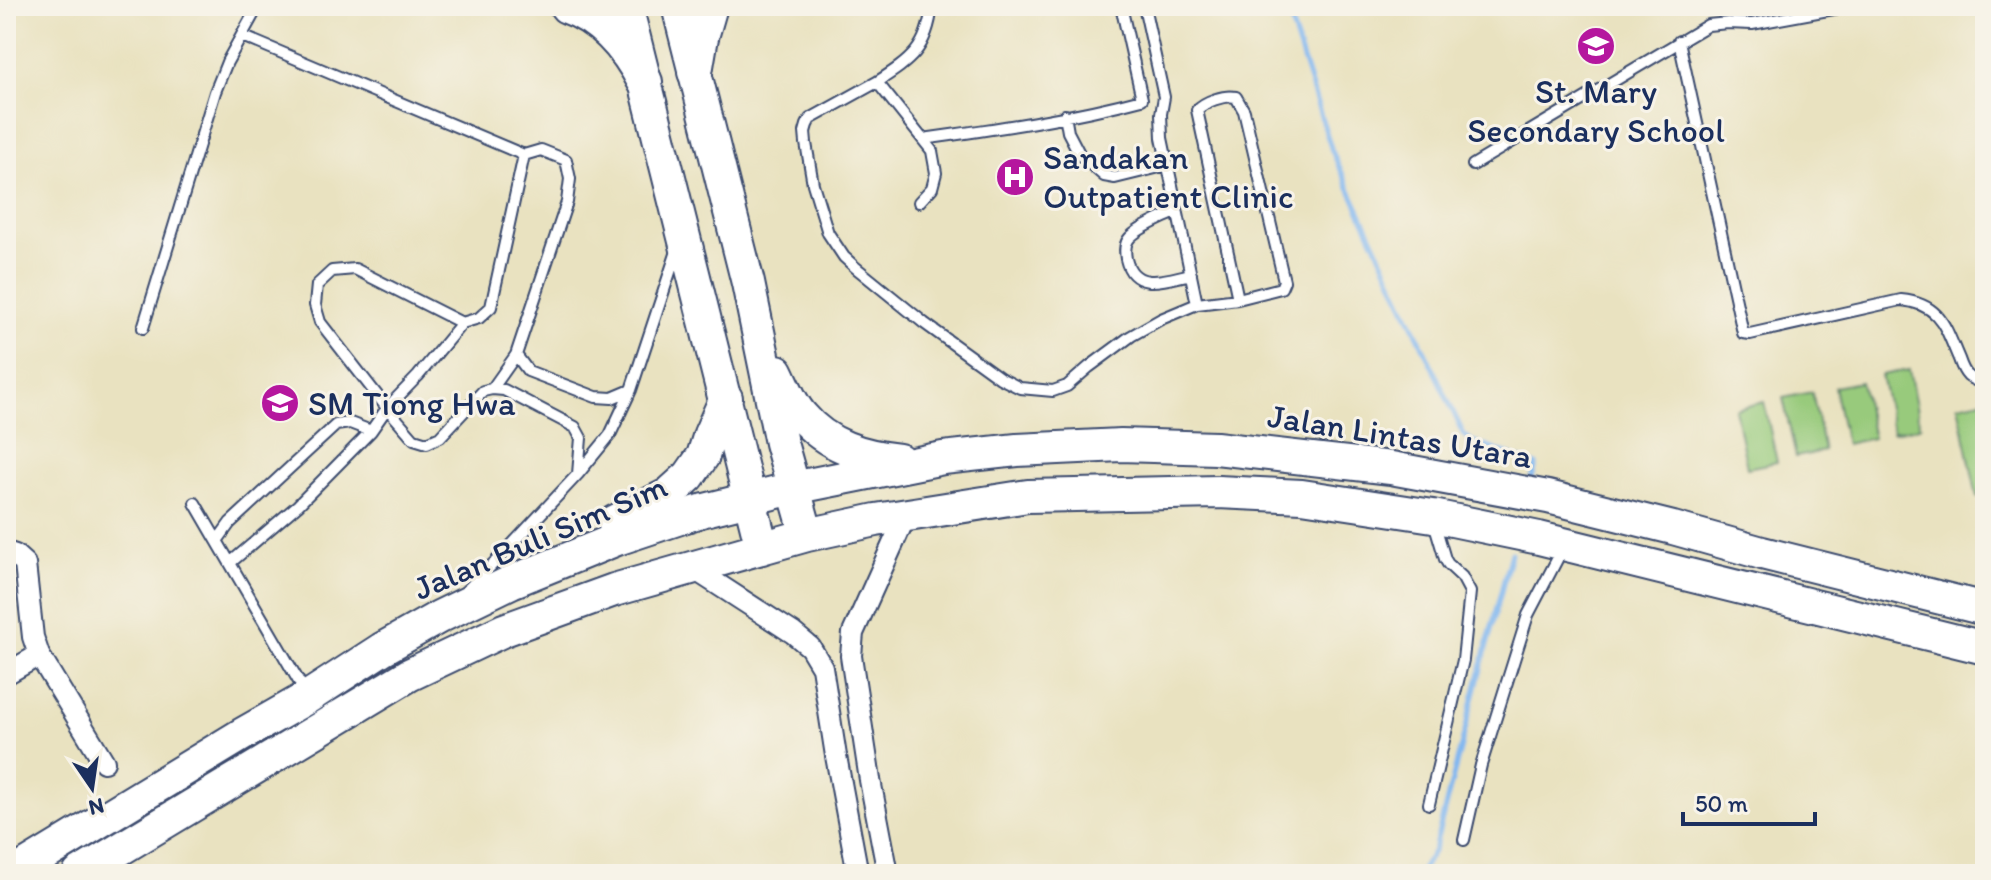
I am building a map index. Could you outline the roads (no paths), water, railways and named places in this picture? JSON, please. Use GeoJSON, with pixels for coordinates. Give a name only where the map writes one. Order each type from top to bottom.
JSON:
{"type":"FeatureCollection","features":[{"type":"Feature","properties":{"kind":"highway"},"geometry":{"type":"LineString","coordinates":[[567,6],[585,14],[614,36],[632,57],[645,82]]}},
{"type":"Feature","properties":{"kind":"highway"},"geometry":{"type":"LineString","coordinates":[[695,72],[710,6]]}},
{"type":"Feature","properties":{"kind":"main road"},"geometry":{"type":"LineString","coordinates":[[626,6],[762,548]]}},
{"type":"Feature","properties":{"kind":"main road"},"geometry":{"type":"LineString","coordinates":[[678,6],[748,283],[781,443],[807,535]]}},
{"type":"Feature","properties":{"kind":"main road"},"geometry":{"type":"LineString","coordinates":[[760,340],[801,415],[826,439],[873,457],[910,461],[943,458]]}},
{"type":"Feature","properties":{"kind":"main road"},"geometry":{"type":"LineString","coordinates":[[511,582],[543,558],[669,494],[689,476],[703,456],[726,398]]}},
{"type":"Feature","properties":{"kind":"main road","name":"Jalan Lintas Utara"},"geometry":{"type":"LineString","coordinates":[[793,488],[943,458],[1017,450],[1121,445],[1216,448],[1391,468],[1548,497],[1985,609]]}},
{"type":"Feature","properties":{"kind":"main road","name":"Jalan Buli Sim Sim"},"geometry":{"type":"LineString","coordinates":[[13,874],[439,617],[511,582],[649,527],[793,488]]}},
{"type":"Feature","properties":{"kind":"main road"},"geometry":{"type":"LineString","coordinates":[[79,874],[409,675],[504,630],[614,590],[807,535],[876,520],[1028,496],[1218,492],[1302,496],[1433,516],[1551,541],[1985,648]]}},
{"type":"Feature","properties":{"kind":"street"},"geometry":{"type":"LineString","coordinates":[[888,874],[851,656],[853,633],[906,515]]}},
{"type":"Feature","properties":{"kind":"street"},"geometry":{"type":"LineString","coordinates":[[6,552],[25,564],[35,656],[104,762]]}},
{"type":"Feature","properties":{"kind":"street"},"geometry":{"type":"LineString","coordinates":[[691,567],[793,633],[810,647],[822,667],[858,874]]}},
{"type":"Feature","properties":{"kind":"street"},"geometry":{"type":"LineString","coordinates":[[6,658],[35,656]]}},
{"type":"Feature","properties":{"kind":"street"},"geometry":{"type":"LineString","coordinates":[[6,674],[35,656]]}},
{"type":"Feature","properties":{"kind":"lane"},"geometry":{"type":"LineString","coordinates":[[143,328],[208,113],[227,62],[258,6]]}},
{"type":"Feature","properties":{"kind":"lane"},"geometry":{"type":"LineString","coordinates":[[932,6],[924,39],[908,62],[810,119],[807,125],[806,143],[813,184],[828,233],[844,257],[924,323],[1000,378],[1020,388],[1039,391],[1053,391],[1067,386],[1131,336],[1161,319],[1197,304],[1238,299],[1281,288],[1284,281],[1244,111],[1239,99],[1232,96],[1200,106],[1197,110],[1238,299]]}},
{"type":"Feature","properties":{"kind":"lane"},"geometry":{"type":"LineString","coordinates":[[923,139],[965,134],[1142,99],[1121,6]]}},
{"type":"Feature","properties":{"kind":"lane"},"geometry":{"type":"LineString","coordinates":[[1144,6],[1164,97],[1162,138],[1197,304]]}},
{"type":"Feature","properties":{"kind":"lane"},"geometry":{"type":"LineString","coordinates":[[1473,165],[1708,25],[1752,24],[1850,6]]}},
{"type":"Feature","properties":{"kind":"lane"},"geometry":{"type":"LineString","coordinates":[[242,36],[524,155],[541,150],[566,160],[570,179],[567,202],[516,355],[492,389]]}},
{"type":"Feature","properties":{"kind":"lane"},"geometry":{"type":"LineString","coordinates":[[1679,41],[1743,333],[1750,334],[1901,300],[1909,301],[1934,311],[1963,370],[1974,380],[1985,384]]}},
{"type":"Feature","properties":{"kind":"lane"},"geometry":{"type":"LineString","coordinates":[[877,82],[932,151],[936,173],[932,188],[919,202]]}},
{"type":"Feature","properties":{"kind":"lane"},"geometry":{"type":"LineString","coordinates":[[1065,115],[1068,132],[1080,155],[1104,176],[1115,178],[1168,165]]}},
{"type":"Feature","properties":{"kind":"lane"},"geometry":{"type":"LineString","coordinates":[[230,563],[298,505],[371,431],[387,408],[462,323],[479,318],[491,307],[524,155]]}},
{"type":"Feature","properties":{"kind":"lane"},"geometry":{"type":"LineString","coordinates":[[1177,211],[1139,230],[1127,241],[1125,251],[1128,265],[1142,280],[1154,282],[1191,274]]}},
{"type":"Feature","properties":{"kind":"lane"},"geometry":{"type":"LineString","coordinates":[[439,617],[506,551],[610,435],[631,390],[683,232]]}},
{"type":"Feature","properties":{"kind":"lane"},"geometry":{"type":"LineString","coordinates":[[462,323],[355,269],[332,271],[317,285],[315,305],[320,322],[414,439],[427,443],[440,437],[483,391],[504,390],[575,427],[581,438],[578,474]]}},
{"type":"Feature","properties":{"kind":"lane"},"geometry":{"type":"LineString","coordinates":[[516,355],[528,371],[596,397],[612,398],[631,390]]}},
{"type":"Feature","properties":{"kind":"lane"},"geometry":{"type":"LineString","coordinates":[[217,541],[230,523],[336,425],[350,423],[371,431]]}},
{"type":"Feature","properties":{"kind":"lane"},"geometry":{"type":"LineString","coordinates":[[195,503],[230,563],[297,704]]}},
{"type":"Feature","properties":{"kind":"lane"},"geometry":{"type":"LineString","coordinates":[[1429,804],[1463,660],[1470,592],[1462,577],[1445,559],[1433,516]]}},
{"type":"Feature","properties":{"kind":"lane"},"geometry":{"type":"LineString","coordinates":[[1464,840],[1481,765],[1528,615],[1558,559],[1551,541]]}},
{"type":"Feature","properties":{"kind":"waterway"},"geometry":{"type":"LineString","coordinates":[[1286,6],[1332,151],[1464,435],[1472,441],[1536,465],[1531,481]]}},
{"type":"Feature","properties":{"kind":"waterway"},"geometry":{"type":"LineString","coordinates":[[1420,873],[1434,850],[1511,553]]}},
{"type":"Feature","properties":{"kind":"place","name":"St. Mary Secondary School"},"geometry":{"type":"Point","coordinates":[1596,46]}},
{"type":"Feature","properties":{"kind":"place","name":"Sandakan Outpatient Clinic"},"geometry":{"type":"Point","coordinates":[1015,177]}},
{"type":"Feature","properties":{"kind":"place","name":"SM Tiong Hwa"},"geometry":{"type":"Point","coordinates":[280,403]}}]}
